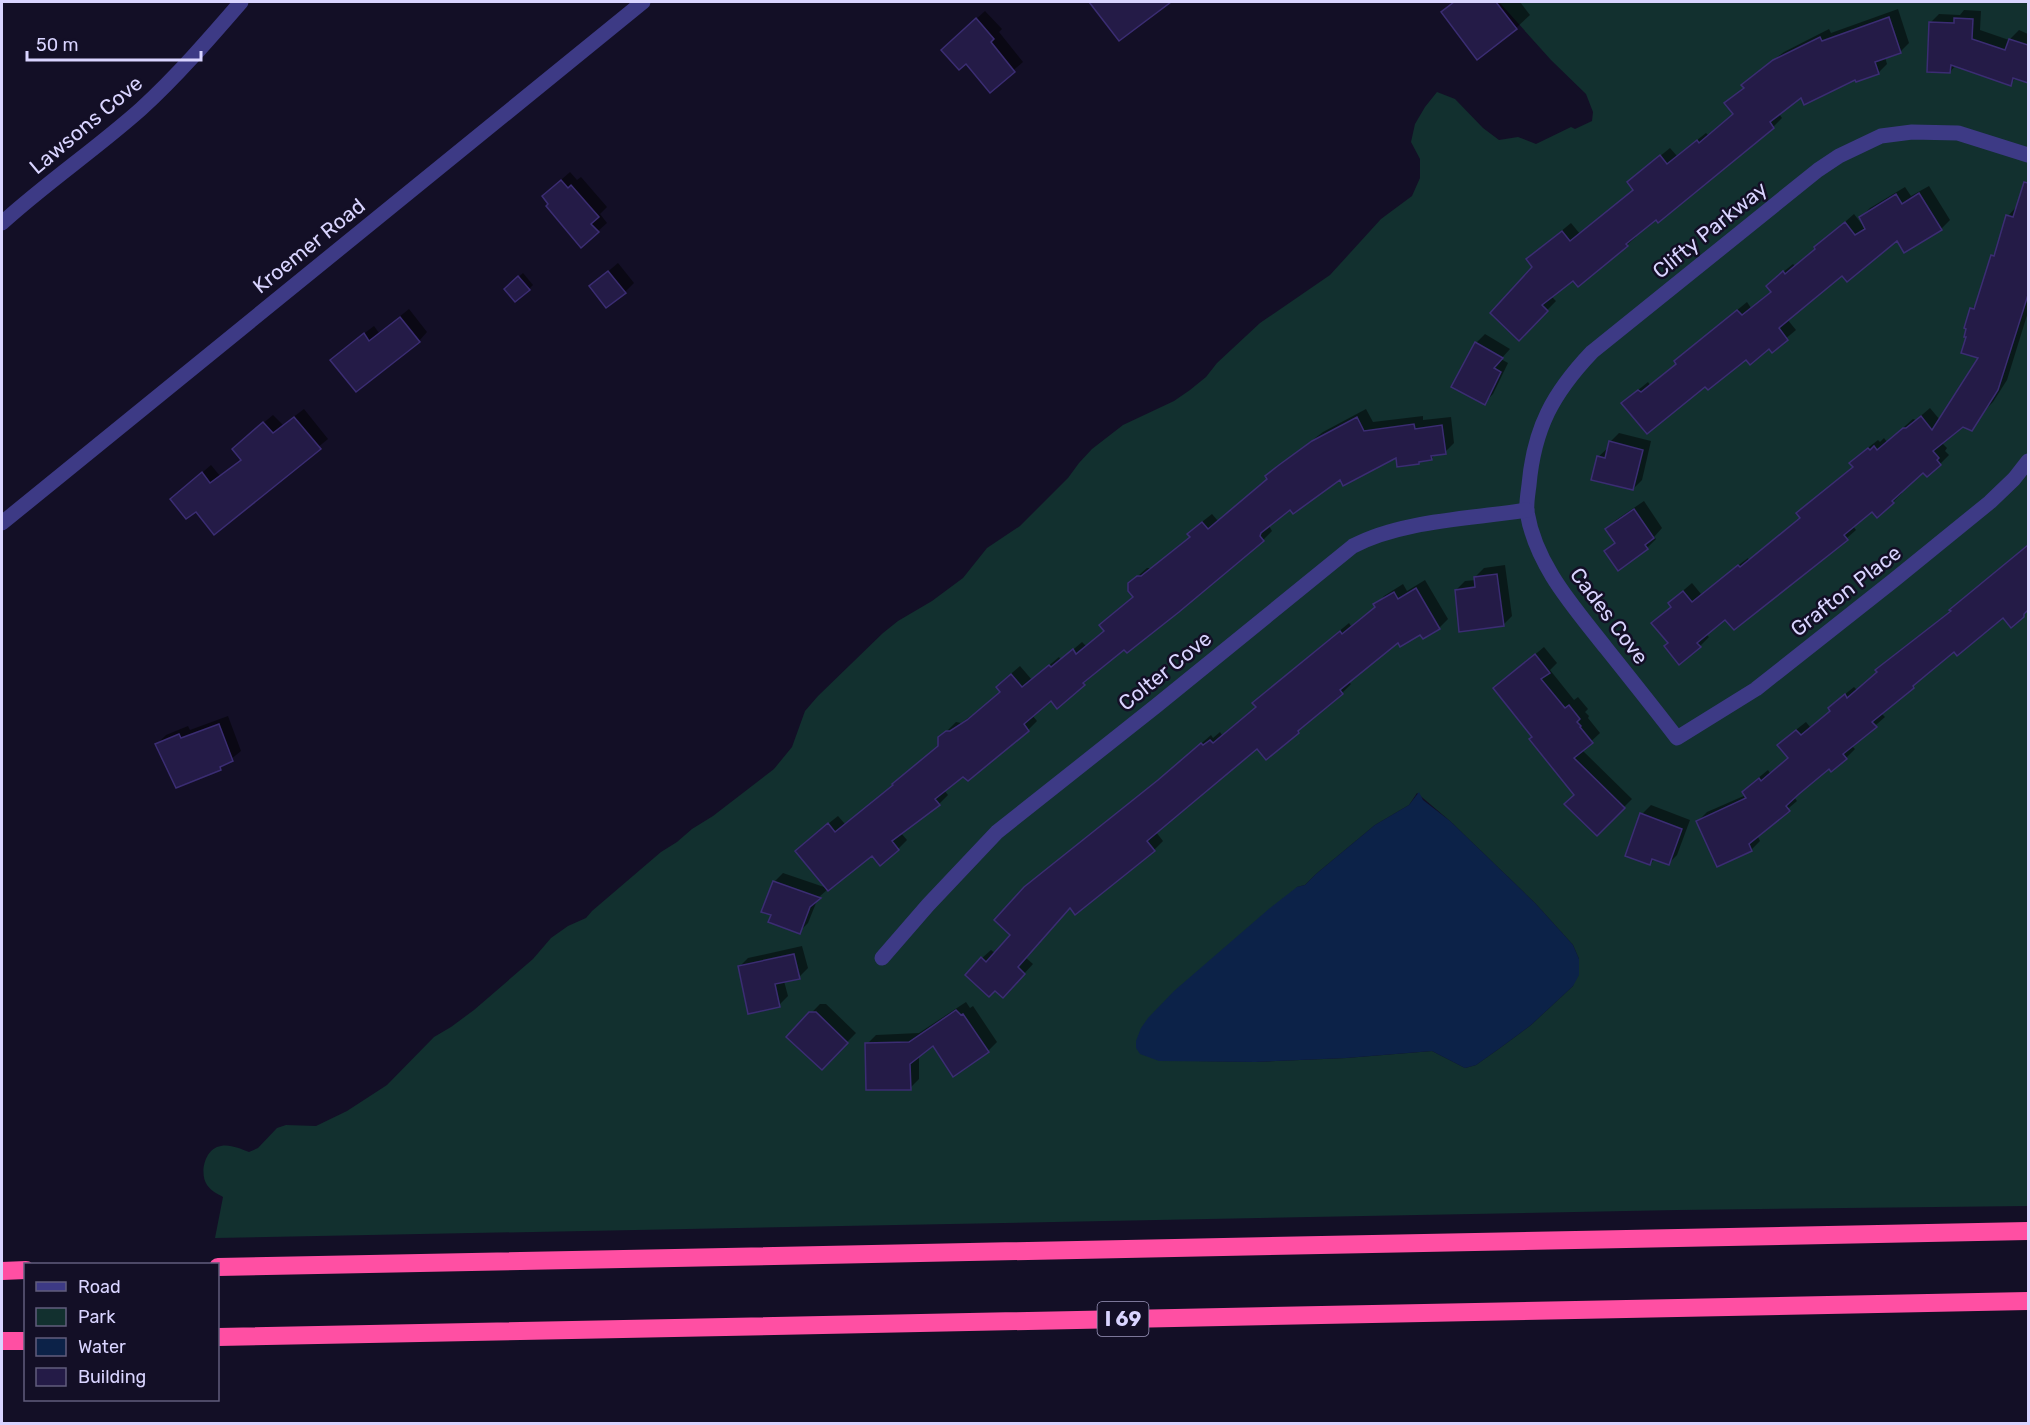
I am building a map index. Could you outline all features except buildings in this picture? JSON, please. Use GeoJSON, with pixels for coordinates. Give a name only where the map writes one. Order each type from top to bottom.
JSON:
{"type":"FeatureCollection","features":[{"type":"Feature","properties":{"kind":"highway"},"geometry":{"type":"LineString","coordinates":[[219,1267],[2028,1232]]}},
{"type":"Feature","properties":{"kind":"highway"},"geometry":{"type":"LineString","coordinates":[[2,1271],[24,1270]]}},
{"type":"Feature","properties":{"kind":"highway","name":"I 69"},"geometry":{"type":"LineString","coordinates":[[219,1337],[2028,1301]]}},
{"type":"Feature","properties":{"kind":"highway"},"geometry":{"type":"LineString","coordinates":[[2,1341],[24,1341]]}},
{"type":"Feature","properties":{"kind":"street","name":"Lawsons Cove"},"geometry":{"type":"LineString","coordinates":[[2,223],[156,95],[241,2]]}},
{"type":"Feature","properties":{"kind":"street","name":"Kroemer Road"},"geometry":{"type":"LineString","coordinates":[[2,523],[643,2]]}},
{"type":"Feature","properties":{"kind":"street","name":"Clifty Parkway"},"geometry":{"type":"LineString","coordinates":[[1527,510],[1531,465],[1540,428],[1553,399],[1572,374],[1592,352],[1818,170],[1839,156],[1881,136],[1912,132],[1958,132],[2028,154]]}},
{"type":"Feature","properties":{"kind":"street","name":"Grafton Place"},"geometry":{"type":"LineString","coordinates":[[1677,738],[1756,689],[1990,502],[2014,479],[2028,461]]}},
{"type":"Feature","properties":{"kind":"street","name":"Cades Cove"},"geometry":{"type":"LineString","coordinates":[[1527,510],[1537,548],[1555,582],[1677,738]]}},
{"type":"Feature","properties":{"kind":"street","name":"Colter Cove"},"geometry":{"type":"LineString","coordinates":[[882,958],[976,853],[998,832],[1353,546],[1372,536],[1400,529],[1527,510]]}},
{"type":"Feature","properties":{"kind":"green space"},"geometry":{"type":"Polygon","coordinates":[[[1499,2],[2028,2],[2028,1206],[1678,1210],[215,1238],[223,1197],[210,1189],[205,1180],[205,1162],[211,1151],[224,1146],[249,1152],[258,1148],[277,1128],[286,1125],[316,1126],[347,1111],[387,1085],[434,1037],[474,1010],[533,959],[551,938],[568,926],[586,918],[661,852],[774,769],[792,747],[805,711],[883,633],[963,578],[987,548],[1020,526],[1068,478],[1092,449],[1123,425],[1174,401],[1190,390],[1260,323],[1330,275],[1381,219],[1412,196],[1420,178],[1420,159],[1411,142],[1415,124],[1437,92],[1455,99],[1483,128],[1499,140],[1518,137],[1536,144],[1571,127],[1575,129],[1592,121],[1593,112],[1586,94],[1551,60],[1499,2]],[[1417,793],[1409,805],[1375,825],[1305,885],[1297,887],[1197,1061],[1255,1062],[1432,1051],[1465,1068],[1476,1065],[1531,1025],[1573,986],[1579,959],[1573,945],[1535,903],[1450,821],[1417,793]]]}},
{"type":"Feature","properties":{"kind":"water"},"geometry":{"type":"Polygon","coordinates":[[[1419,792],[1423,800],[1450,821],[1535,903],[1573,945],[1579,959],[1579,975],[1573,986],[1531,1025],[1476,1065],[1465,1068],[1432,1051],[1255,1062],[1159,1061],[1140,1054],[1136,1048],[1136,1041],[1141,1028],[1174,991],[1270,908],[1297,887],[1305,885],[1375,825],[1409,805],[1419,792]]]}}]}
